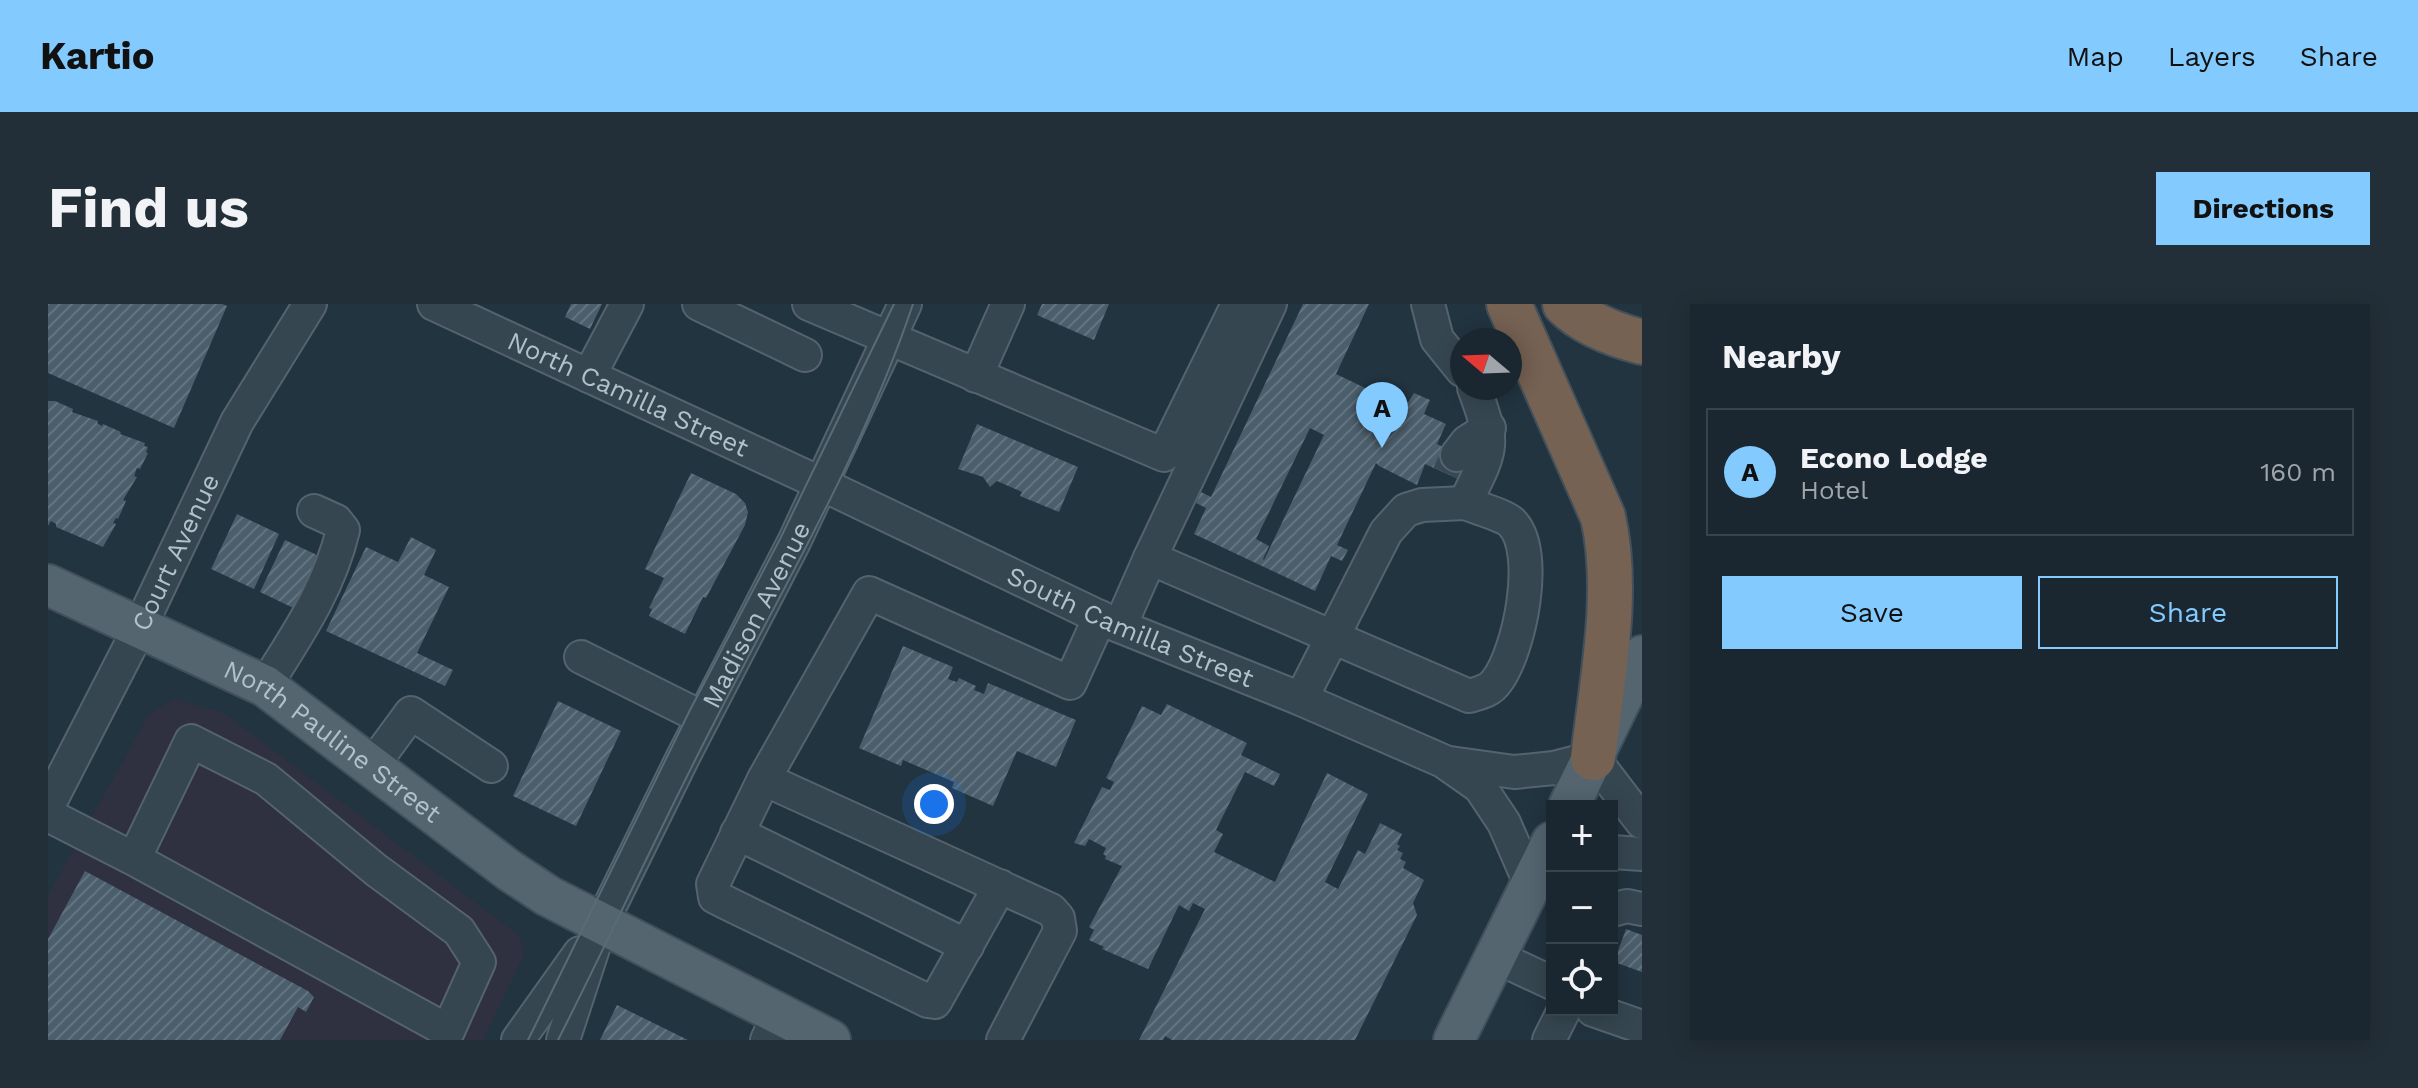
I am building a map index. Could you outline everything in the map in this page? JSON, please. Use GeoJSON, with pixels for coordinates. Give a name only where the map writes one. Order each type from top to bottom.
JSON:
{"type":"FeatureCollection","features":[{"type":"Feature","properties":{"kind":"highway"},"geometry":{"type":"LineString","coordinates":[[1509,304],[1603,517],[1610,546],[1608,609],[1593,758]]}},
{"type":"Feature","properties":{"kind":"highway"},"geometry":{"type":"LineString","coordinates":[[1565,304],[1596,324],[1642,342]]}},
{"type":"Feature","properties":{"kind":"main road","name":"North Pauline Street"},"geometry":{"type":"LineString","coordinates":[[48,585],[265,686],[510,871],[548,896],[601,924],[773,1027],[830,1040]]}},
{"type":"Feature","properties":{"kind":"main road"},"geometry":{"type":"LineString","coordinates":[[1572,800],[1642,656]]}},
{"type":"Feature","properties":{"kind":"main road"},"geometry":{"type":"LineString","coordinates":[[1454,1040],[1494,956],[1542,879]]}},
{"type":"Feature","properties":{"kind":"street","name":"Court Avenue"},"geometry":{"type":"LineString","coordinates":[[48,806],[140,627],[237,422],[310,304]]}},
{"type":"Feature","properties":{"kind":"street","name":"North Camilla Street"},"geometry":{"type":"LineString","coordinates":[[434,304],[822,484]]}},
{"type":"Feature","properties":{"kind":"street"},"geometry":{"type":"LineString","coordinates":[[589,376],[627,304]]}},
{"type":"Feature","properties":{"kind":"street"},"geometry":{"type":"LineString","coordinates":[[699,304],[805,355]]}},
{"type":"Feature","properties":{"kind":"street"},"geometry":{"type":"LineString","coordinates":[[809,304],[1164,455],[1238,304]]}},
{"type":"Feature","properties":{"kind":"street","name":"Madison Avenue"},"geometry":{"type":"LineString","coordinates":[[563,1040],[601,924],[822,484],[905,304]]}},
{"type":"Feature","properties":{"kind":"street"},"geometry":{"type":"LineString","coordinates":[[976,376],[1008,304]]}},
{"type":"Feature","properties":{"kind":"street"},"geometry":{"type":"LineString","coordinates":[[1000,886],[935,1002],[715,897],[713,884],[764,779],[869,593],[1070,683],[1150,558],[1270,304]]}},
{"type":"Feature","properties":{"kind":"street"},"geometry":{"type":"LineString","coordinates":[[1428,304],[1437,339],[1450,355]]}},
{"type":"Feature","properties":{"kind":"street"},"geometry":{"type":"LineString","coordinates":[[1301,699],[1386,532],[1406,510],[1422,505],[1453,484],[1489,453],[1489,428],[1478,400]]}},
{"type":"Feature","properties":{"kind":"street"},"geometry":{"type":"LineString","coordinates":[[1453,484],[1467,442],[1489,428]]}},
{"type":"Feature","properties":{"kind":"street","name":"South Camilla Street"},"geometry":{"type":"LineString","coordinates":[[822,484],[1110,622],[1301,699],[1443,761],[1480,787],[1542,879]]}},
{"type":"Feature","properties":{"kind":"street"},"geometry":{"type":"LineString","coordinates":[[1150,558],[1469,696],[1484,692],[1496,683],[1514,641],[1525,591],[1524,544],[1511,522],[1453,484]]}},
{"type":"Feature","properties":{"kind":"street"},"geometry":{"type":"LineString","coordinates":[[265,686],[309,619],[336,559],[343,530],[336,521],[314,511]]}},
{"type":"Feature","properties":{"kind":"street"},"geometry":{"type":"LineString","coordinates":[[581,657],[703,718]]}},
{"type":"Feature","properties":{"kind":"street"},"geometry":{"type":"LineString","coordinates":[[372,766],[411,713],[491,766]]}},
{"type":"Feature","properties":{"kind":"street"},"geometry":{"type":"LineString","coordinates":[[48,815],[448,1031],[479,962],[459,931],[376,870],[266,779],[191,741],[134,859]]}},
{"type":"Feature","properties":{"kind":"street"},"geometry":{"type":"LineString","coordinates":[[1593,758],[1642,822]]}},
{"type":"Feature","properties":{"kind":"street","name":"South Camilla Street"},"geometry":{"type":"LineString","coordinates":[[1443,761],[1514,772],[1554,768],[1593,758]]}},
{"type":"Feature","properties":{"kind":"street"},"geometry":{"type":"LineString","coordinates":[[764,779],[1051,910],[1058,918],[1060,931],[1003,1040]]}},
{"type":"Feature","properties":{"kind":"street"},"geometry":{"type":"LineString","coordinates":[[737,833],[967,946]]}},
{"type":"Feature","properties":{"kind":"street"},"geometry":{"type":"LineString","coordinates":[[1618,852],[1642,854]]}},
{"type":"Feature","properties":{"kind":"street"},"geometry":{"type":"LineString","coordinates":[[1618,908],[1627,906],[1642,909]]}},
{"type":"Feature","properties":{"kind":"street","name":"Madison Avenue"},"geometry":{"type":"LineString","coordinates":[[518,1040],[601,924]]}},
{"type":"Feature","properties":{"kind":"street"},"geometry":{"type":"LineString","coordinates":[[1494,956],[1546,980]]}},
{"type":"Feature","properties":{"kind":"street"},"geometry":{"type":"LineString","coordinates":[[1549,1040],[1561,1016]]}},
{"type":"Feature","properties":{"kind":"street"},"geometry":{"type":"LineString","coordinates":[[1610,1016],[1642,1027]]}},
{"type":"Feature","properties":{"kind":"shaded area"},"geometry":{"type":"Polygon","coordinates":[[[175,699],[224,713],[520,936],[524,955],[483,1040],[48,1040],[48,895],[149,714],[175,699]]]}},
{"type":"Feature","properties":{"kind":"building"},"geometry":{"type":"Polygon","coordinates":[[[48,304],[227,306],[174,428],[48,373],[48,304]]]}},
{"type":"Feature","properties":{"kind":"building"},"geometry":{"type":"Polygon","coordinates":[[[571,304],[602,304],[590,329],[565,317],[571,304]]]}},
{"type":"Feature","properties":{"kind":"building"},"geometry":{"type":"Polygon","coordinates":[[[1042,304],[1109,304],[1094,340],[1037,315],[1042,304]]]}},
{"type":"Feature","properties":{"kind":"building"},"geometry":{"type":"Polygon","coordinates":[[[1303,304],[1369,304],[1336,374],[1405,407],[1414,393],[1430,400],[1424,414],[1446,424],[1437,444],[1474,463],[1465,482],[1425,464],[1417,485],[1376,463],[1337,545],[1348,550],[1342,561],[1331,556],[1315,591],[1194,534],[1206,508],[1196,503],[1201,492],[1211,497],[1303,304]],[[1310,428],[1256,539],[1269,546],[1264,560],[1324,435],[1310,428]]]}},
{"type":"Feature","properties":{"kind":"building"},"geometry":{"type":"Polygon","coordinates":[[[48,401],[73,409],[72,412],[98,421],[102,426],[121,432],[148,447],[148,453],[140,469],[137,468],[134,476],[137,477],[123,500],[126,501],[103,547],[56,527],[51,521],[48,526],[48,401]]]}},
{"type":"Feature","properties":{"kind":"building"},"geometry":{"type":"Polygon","coordinates":[[[977,424],[1078,467],[1059,512],[1020,496],[1022,492],[997,481],[990,487],[983,477],[958,469],[977,424]]]}},
{"type":"Feature","properties":{"kind":"building"},"geometry":{"type":"Polygon","coordinates":[[[691,473],[736,494],[745,503],[748,512],[745,525],[685,634],[649,616],[652,609],[649,608],[664,578],[645,569],[691,473]]]}},
{"type":"Feature","properties":{"kind":"building"},"geometry":{"type":"Polygon","coordinates":[[[237,514],[279,534],[254,589],[211,569],[237,514]]]}},
{"type":"Feature","properties":{"kind":"building"},"geometry":{"type":"Polygon","coordinates":[[[411,537],[436,550],[424,575],[449,587],[417,653],[453,670],[445,686],[326,631],[366,547],[398,562],[411,537]]]}},
{"type":"Feature","properties":{"kind":"building"},"geometry":{"type":"Polygon","coordinates":[[[285,540],[334,563],[308,615],[260,592],[285,540]]]}},
{"type":"Feature","properties":{"kind":"building"},"geometry":{"type":"Polygon","coordinates":[[[903,646],[953,667],[948,679],[957,682],[959,678],[976,686],[974,690],[984,694],[988,683],[1076,720],[1056,767],[1017,751],[993,806],[952,788],[954,782],[903,760],[901,766],[859,748],[903,646]]]}},
{"type":"Feature","properties":{"kind":"building"},"geometry":{"type":"Polygon","coordinates":[[[558,701],[621,731],[576,826],[513,796],[558,701]]]}},
{"type":"Feature","properties":{"kind":"building"},"geometry":{"type":"Polygon","coordinates":[[[1167,704],[1247,743],[1241,755],[1280,774],[1274,786],[1245,772],[1216,830],[1223,834],[1214,852],[1275,882],[1327,773],[1368,794],[1325,882],[1338,889],[1358,850],[1365,854],[1380,823],[1402,834],[1397,850],[1403,853],[1400,859],[1406,862],[1403,868],[1424,880],[1413,903],[1417,915],[1355,1040],[1172,1040],[1165,1036],[1163,1040],[1139,1040],[1205,909],[1193,903],[1189,911],[1179,905],[1148,969],[1102,949],[1104,947],[1089,940],[1094,930],[1089,927],[1122,866],[1105,859],[1103,854],[1106,848],[1089,839],[1085,846],[1074,843],[1102,787],[1110,790],[1114,782],[1106,778],[1142,706],[1161,715],[1167,704]]]}},
{"type":"Feature","properties":{"kind":"building"},"geometry":{"type":"Polygon","coordinates":[[[85,871],[308,991],[314,997],[306,1012],[298,1007],[280,1040],[48,1040],[48,939],[85,871]]]}},
{"type":"Feature","properties":{"kind":"building"},"geometry":{"type":"Polygon","coordinates":[[[1626,929],[1642,935],[1642,972],[1618,963],[1618,951],[1626,929]]]}},
{"type":"Feature","properties":{"kind":"building"},"geometry":{"type":"Polygon","coordinates":[[[617,1005],[688,1040],[600,1040],[617,1005]]]}},
{"type":"Feature","properties":{"kind":"tunnel"},"geometry":{"type":"LineString","coordinates":[[1448,474],[1457,455]]}},
{"type":"Feature","properties":{"kind":"tram line"},"geometry":{"type":"LineString","coordinates":[[528,1040],[690,710],[780,539],[894,304]]}},
{"type":"Feature","properties":{"kind":"tram line"},"geometry":{"type":"LineString","coordinates":[[558,1040],[693,764],[847,465],[913,304]]}},
{"type":"Feature","properties":{"kind":"place","name":"Econo Lodge"},"geometry":{"type":"Point","coordinates":[1382,448]}}]}
